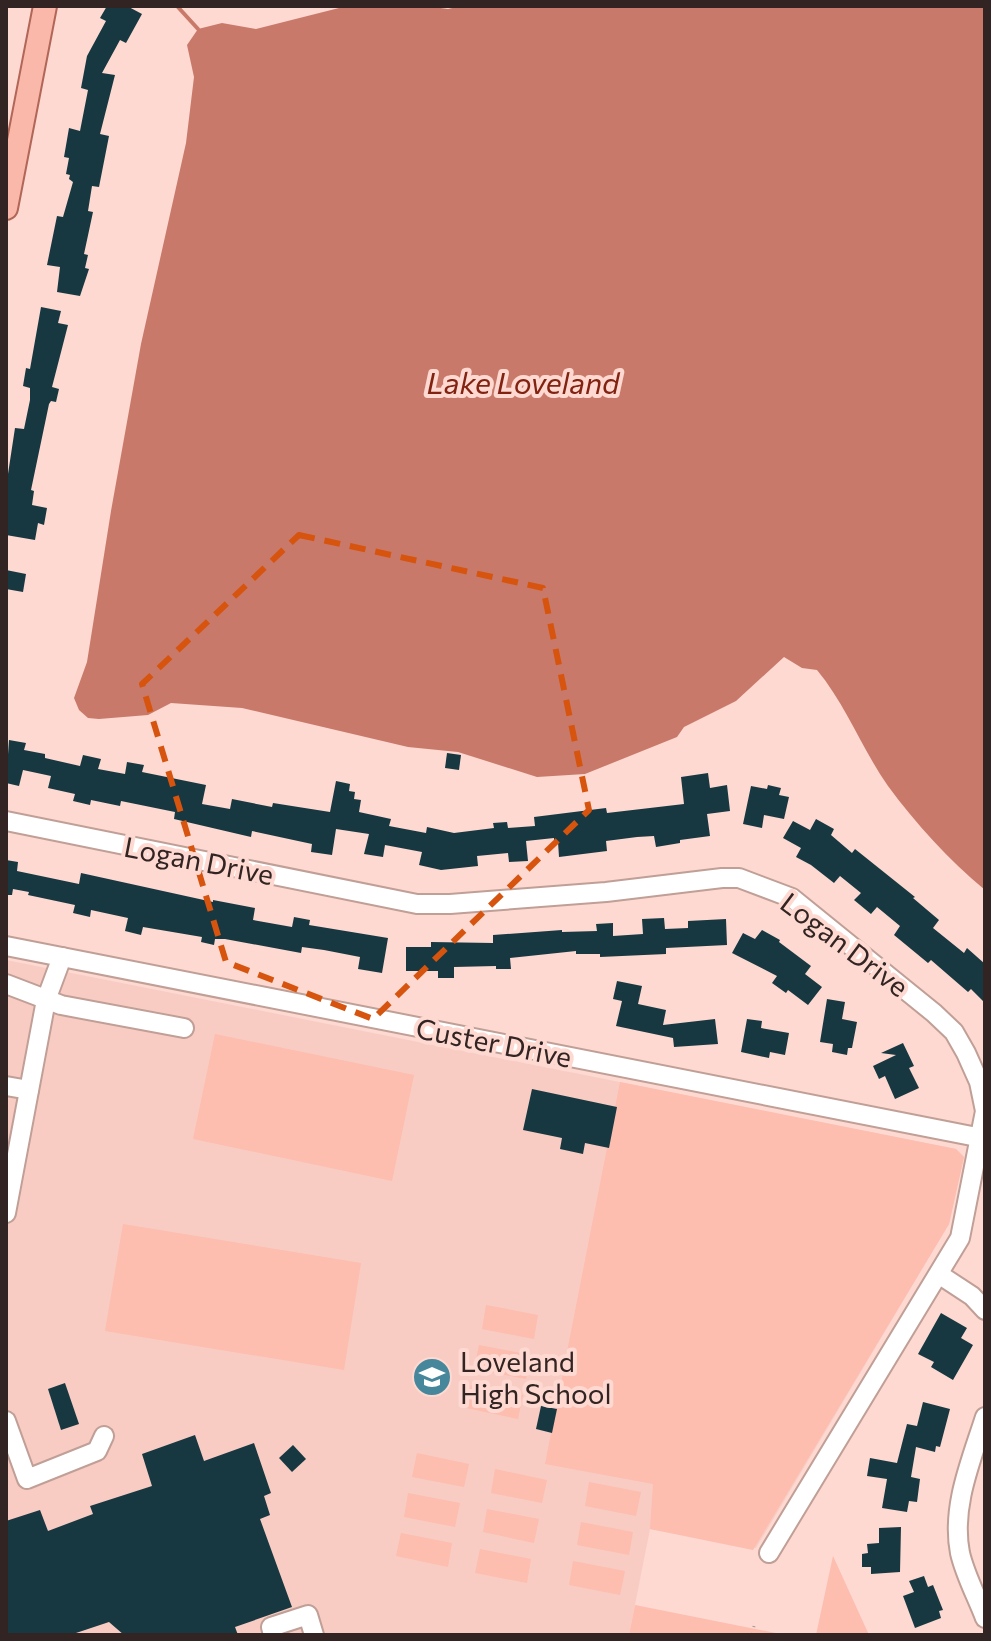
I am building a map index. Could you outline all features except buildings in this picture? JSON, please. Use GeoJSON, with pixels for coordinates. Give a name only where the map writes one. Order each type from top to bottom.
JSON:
{"type":"FeatureCollection","features":[{"type":"Feature","properties":{"kind":"main road"},"geometry":{"type":"LineString","coordinates":[[6,208],[45,6]]}},
{"type":"Feature","properties":{"kind":"street","name":"Logan Drive"},"geometry":{"type":"LineString","coordinates":[[6,821],[417,904],[606,892],[739,878],[768,887],[799,903],[954,1032],[983,1096],[985,1111],[965,1224],[940,1275],[769,1553]]}},
{"type":"Feature","properties":{"kind":"street","name":"Custer Drive"},"geometry":{"type":"LineString","coordinates":[[6,946],[982,1138]]}},
{"type":"Feature","properties":{"kind":"street"},"geometry":{"type":"LineString","coordinates":[[6,1213],[46,1000],[62,957]]}},
{"type":"Feature","properties":{"kind":"street"},"geometry":{"type":"LineString","coordinates":[[6,984],[61,1005],[184,1028]]}},
{"type":"Feature","properties":{"kind":"street"},"geometry":{"type":"LineString","coordinates":[[6,1086],[29,1090]]}},
{"type":"Feature","properties":{"kind":"street"},"geometry":{"type":"LineString","coordinates":[[940,1275],[972,1296],[985,1310]]}},
{"type":"Feature","properties":{"kind":"street"},"geometry":{"type":"LineString","coordinates":[[985,1417],[963,1487],[958,1534],[961,1556],[985,1618]]}},
{"type":"Feature","properties":{"kind":"street"},"geometry":{"type":"LineString","coordinates":[[6,1421],[27,1479],[97,1451],[104,1436]]}},
{"type":"Feature","properties":{"kind":"street"},"geometry":{"type":"LineString","coordinates":[[273,1635],[271,1627],[308,1615],[314,1635]]}},
{"type":"Feature","properties":{"kind":"path"},"geometry":{"type":"LineString","coordinates":[[752,1635],[754,1626]]}},
{"type":"Feature","properties":{"kind":"highlighted area"},"geometry":{"type":"Polygon","coordinates":[[[299,535],[543,588],[589,810],[373,1019],[226,962],[142,684],[299,535]]]}},
{"type":"Feature","properties":{"kind":"shaded area","name":"Loveland High School"},"geometry":{"type":"Polygon","coordinates":[[[6,960],[956,1149],[964,1157],[949,1224],[756,1548],[650,1529],[629,1635],[6,1635],[6,960]]]}},
{"type":"Feature","properties":{"kind":"shaded area"},"geometry":{"type":"Polygon","coordinates":[[[215,1034],[414,1075],[392,1181],[193,1139],[215,1034]]]}},
{"type":"Feature","properties":{"kind":"shaded area"},"geometry":{"type":"Polygon","coordinates":[[[620,1082],[956,1149],[964,1157],[949,1224],[753,1550],[650,1529],[653,1484],[545,1464],[620,1082]]]}},
{"type":"Feature","properties":{"kind":"shaded area"},"geometry":{"type":"Polygon","coordinates":[[[123,1224],[361,1263],[344,1370],[105,1331],[123,1224]]]}},
{"type":"Feature","properties":{"kind":"shaded area"},"geometry":{"type":"Polygon","coordinates":[[[486,1305],[538,1315],[534,1339],[482,1329],[486,1305]]]}},
{"type":"Feature","properties":{"kind":"shaded area"},"geometry":{"type":"Polygon","coordinates":[[[479,1345],[531,1355],[526,1379],[474,1369],[479,1345]]]}},
{"type":"Feature","properties":{"kind":"shaded area"},"geometry":{"type":"Polygon","coordinates":[[[471,1385],[523,1395],[518,1419],[466,1408],[471,1385]]]}},
{"type":"Feature","properties":{"kind":"shaded area"},"geometry":{"type":"Polygon","coordinates":[[[417,1453],[469,1464],[464,1487],[412,1477],[417,1453]]]}},
{"type":"Feature","properties":{"kind":"shaded area"},"geometry":{"type":"Polygon","coordinates":[[[495,1469],[547,1480],[542,1503],[491,1493],[495,1469]]]}},
{"type":"Feature","properties":{"kind":"shaded area"},"geometry":{"type":"Polygon","coordinates":[[[589,1482],[641,1492],[636,1516],[585,1506],[589,1482]]]}},
{"type":"Feature","properties":{"kind":"shaded area"},"geometry":{"type":"Polygon","coordinates":[[[408,1493],[460,1503],[455,1527],[404,1517],[408,1493]]]}},
{"type":"Feature","properties":{"kind":"shaded area"},"geometry":{"type":"Polygon","coordinates":[[[487,1509],[539,1519],[534,1543],[483,1532],[487,1509]]]}},
{"type":"Feature","properties":{"kind":"shaded area"},"geometry":{"type":"Polygon","coordinates":[[[581,1522],[633,1532],[629,1555],[577,1545],[581,1522]]]}},
{"type":"Feature","properties":{"kind":"shaded area"},"geometry":{"type":"Polygon","coordinates":[[[401,1533],[452,1543],[448,1567],[396,1556],[401,1533]]]}},
{"type":"Feature","properties":{"kind":"shaded area"},"geometry":{"type":"Polygon","coordinates":[[[480,1549],[531,1559],[527,1583],[475,1573],[480,1549]]]}},
{"type":"Feature","properties":{"kind":"shaded area"},"geometry":{"type":"Polygon","coordinates":[[[833,1556],[869,1635],[816,1635],[833,1556]]]}},
{"type":"Feature","properties":{"kind":"shaded area"},"geometry":{"type":"Polygon","coordinates":[[[573,1561],[625,1571],[620,1595],[569,1585],[573,1561]]]}},
{"type":"Feature","properties":{"kind":"shaded area"},"geometry":{"type":"Polygon","coordinates":[[[635,1605],[786,1635],[629,1635],[635,1605]]]}},
{"type":"Feature","properties":{"kind":"water","name":"Lake Loveland"},"geometry":{"type":"Polygon","coordinates":[[[461,6],[985,6],[985,890],[946,854],[899,800],[817,670],[802,668],[784,657],[736,701],[684,727],[677,737],[585,774],[537,777],[458,752],[408,747],[242,708],[171,703],[148,715],[99,719],[88,718],[79,710],[74,698],[87,662],[141,344],[186,143],[194,77],[187,45],[198,29],[222,23],[256,29],[343,7],[448,9],[461,6]]]}},
{"type":"Feature","properties":{"kind":"waterway"},"geometry":{"type":"LineString","coordinates":[[177,6],[198,29]]}},
{"type":"Feature","properties":{"kind":"place","name":"Loveland High School"},"geometry":{"type":"Point","coordinates":[432,1377]}}]}
